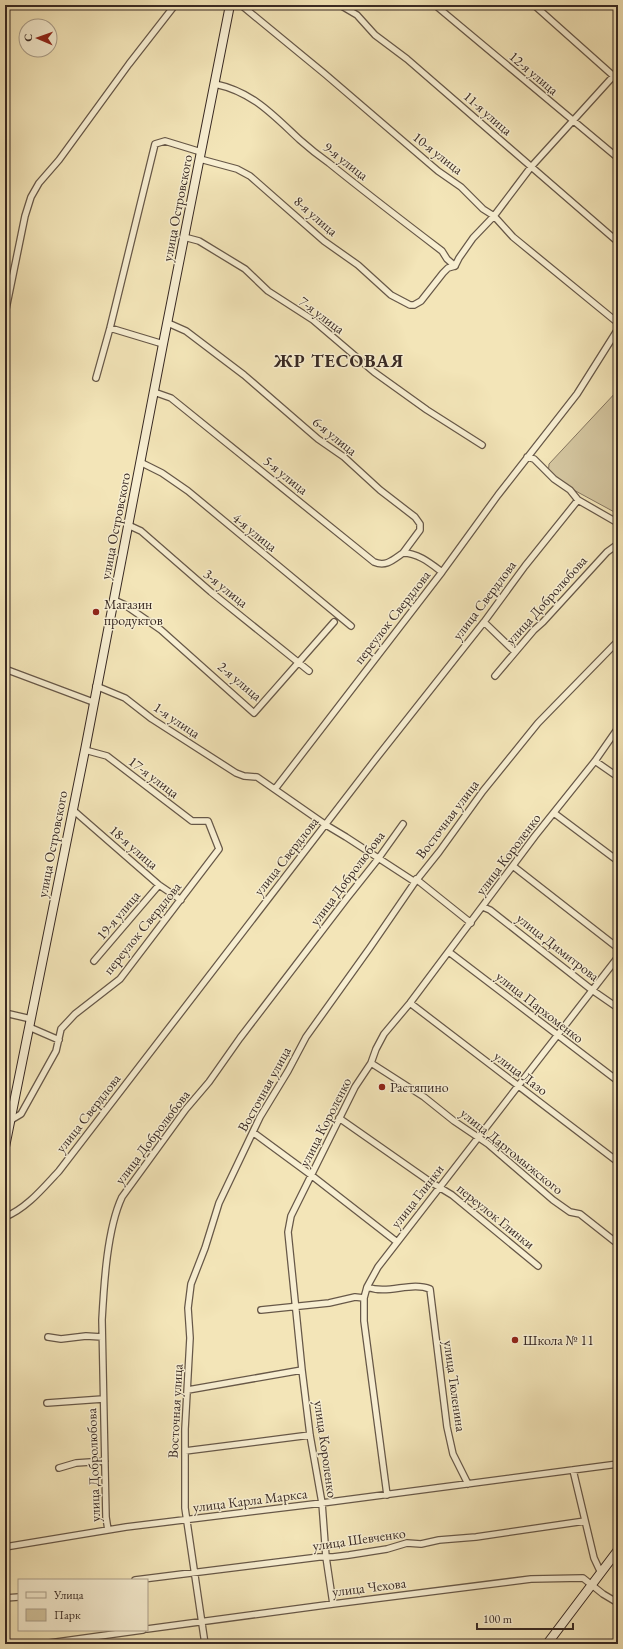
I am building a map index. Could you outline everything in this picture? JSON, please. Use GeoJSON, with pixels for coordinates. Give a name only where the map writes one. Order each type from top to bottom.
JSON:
{"type":"FeatureCollection","features":[{"type":"Feature","properties":{"kind":"street"},"geometry":{"type":"LineString","coordinates":[[5,314],[25,216],[31,196],[39,183],[59,160],[115,83],[175,5]]}},
{"type":"Feature","properties":{"kind":"street","name":"улица Островского"},"geometry":{"type":"LineString","coordinates":[[5,1147],[85,750],[96,686],[230,5]]}},
{"type":"Feature","properties":{"kind":"street","name":"10-я улица"},"geometry":{"type":"LineString","coordinates":[[241,5],[325,74],[438,171],[461,186],[483,209],[494,216],[514,237],[618,323]]}},
{"type":"Feature","properties":{"kind":"street","name":"11-я улица"},"geometry":{"type":"LineString","coordinates":[[340,5],[356,16],[375,35],[407,59],[618,242]]}},
{"type":"Feature","properties":{"kind":"street","name":"12-я улица"},"geometry":{"type":"LineString","coordinates":[[435,5],[618,158]]}},
{"type":"Feature","properties":{"kind":"street"},"geometry":{"type":"LineString","coordinates":[[534,5],[616,78]]}},
{"type":"Feature","properties":{"kind":"street"},"geometry":{"type":"LineString","coordinates":[[455,266],[473,238],[494,216],[531,167],[573,121],[616,78],[618,71]]}},
{"type":"Feature","properties":{"kind":"street","name":"9-я улица"},"geometry":{"type":"LineString","coordinates":[[215,84],[241,92],[254,99],[273,113],[323,159],[442,251],[447,260],[455,266]]}},
{"type":"Feature","properties":{"kind":"street","name":"8-я улица"},"geometry":{"type":"LineString","coordinates":[[110,328],[155,144],[165,141],[237,169],[250,176],[294,213],[324,241],[358,265],[391,295],[410,305],[421,301],[443,273],[448,268],[455,266]]}},
{"type":"Feature","properties":{"kind":"street","name":"7-я улица"},"geometry":{"type":"LineString","coordinates":[[184,237],[199,241],[245,269],[268,291],[313,320],[374,372],[433,414],[482,446]]}},
{"type":"Feature","properties":{"kind":"street","name":"6-я улица"},"geometry":{"type":"LineString","coordinates":[[168,323],[186,331],[244,375],[318,438],[344,457],[385,494],[415,517],[420,524],[420,530],[403,553]]}},
{"type":"Feature","properties":{"kind":"street"},"geometry":{"type":"LineString","coordinates":[[96,378],[110,328],[163,344]]}},
{"type":"Feature","properties":{"kind":"street","name":"переулок Свердлова"},"geometry":{"type":"LineString","coordinates":[[275,789],[442,572],[527,457],[577,394],[618,329]]}},
{"type":"Feature","properties":{"kind":"street","name":"5-я улица"},"geometry":{"type":"LineString","coordinates":[[154,392],[171,398],[374,562],[378,564],[388,563],[403,553]]}},
{"type":"Feature","properties":{"kind":"street"},"geometry":{"type":"LineString","coordinates":[[527,457],[534,459],[554,478],[570,490],[578,500],[618,523]]}},
{"type":"Feature","properties":{"kind":"street","name":"4-я улица"},"geometry":{"type":"LineString","coordinates":[[140,462],[162,473],[188,491],[351,626]]}},
{"type":"Feature","properties":{"kind":"street","name":"улица Свердлова"},"geometry":{"type":"LineString","coordinates":[[5,1217],[19,1211],[43,1189],[59,1170],[378,756],[484,622],[525,566],[578,500]]}},
{"type":"Feature","properties":{"kind":"street","name":"3-я улица"},"geometry":{"type":"LineString","coordinates":[[128,525],[142,531],[211,592],[309,671]]}},
{"type":"Feature","properties":{"kind":"street","name":"улица Добролюбова"},"geometry":{"type":"LineString","coordinates":[[496,676],[515,652],[607,552],[618,544]]}},
{"type":"Feature","properties":{"kind":"street"},"geometry":{"type":"LineString","coordinates":[[403,553],[419,556],[442,572]]}},
{"type":"Feature","properties":{"kind":"street","name":"2-я улица"},"geometry":{"type":"LineString","coordinates":[[114,600],[126,605],[161,630],[254,713],[334,622]]}},
{"type":"Feature","properties":{"kind":"street"},"geometry":{"type":"LineString","coordinates":[[484,622],[515,652]]}},
{"type":"Feature","properties":{"kind":"street","name":"Восточная улица"},"geometry":{"type":"LineString","coordinates":[[205,1644],[186,1520],[185,1451],[190,1338],[188,1308],[191,1284],[205,1248],[219,1203],[271,1098],[306,1037],[416,880],[444,846],[483,791],[538,723],[618,642]]}},
{"type":"Feature","properties":{"kind":"street"},"geometry":{"type":"LineString","coordinates":[[5,669],[93,702]]}},
{"type":"Feature","properties":{"kind":"street","name":"1-я улица"},"geometry":{"type":"LineString","coordinates":[[96,686],[125,698],[152,720],[230,769],[244,776],[257,777],[378,859],[416,880],[471,923]]}},
{"type":"Feature","properties":{"kind":"street","name":"улица Короленко"},"geometry":{"type":"LineString","coordinates":[[332,1604],[326,1557],[322,1503],[310,1435],[302,1370],[288,1232],[291,1216],[339,1118],[355,1087],[371,1063],[384,1034],[449,952],[618,728]]}},
{"type":"Feature","properties":{"kind":"street","name":"17-я улица"},"geometry":{"type":"LineString","coordinates":[[85,750],[106,756],[192,821],[208,821]]}},
{"type":"Feature","properties":{"kind":"street"},"geometry":{"type":"LineString","coordinates":[[595,760],[618,777]]}},
{"type":"Feature","properties":{"kind":"street","name":"18-я улица"},"geometry":{"type":"LineString","coordinates":[[73,810],[159,885],[181,900]]}},
{"type":"Feature","properties":{"kind":"street"},"geometry":{"type":"LineString","coordinates":[[554,813],[618,861]]}},
{"type":"Feature","properties":{"kind":"street","name":"переулок Свердлова"},"geometry":{"type":"LineString","coordinates":[[11,1120],[21,1114],[56,1051],[61,1029],[75,1014],[120,979],[219,849],[208,821]]}},
{"type":"Feature","properties":{"kind":"street","name":"улица Добролюбова"},"geometry":{"type":"LineString","coordinates":[[108,1530],[102,1337],[104,1291],[111,1231],[116,1211],[122,1197],[302,956],[378,859],[403,824]]}},
{"type":"Feature","properties":{"kind":"street"},"geometry":{"type":"LineString","coordinates":[[513,866],[618,948]]}},
{"type":"Feature","properties":{"kind":"street","name":"19-я улица"},"geometry":{"type":"LineString","coordinates":[[94,962],[159,885]]}},
{"type":"Feature","properties":{"kind":"street","name":"улица Димитрова"},"geometry":{"type":"LineString","coordinates":[[483,907],[490,910],[592,990],[618,1008]]}},
{"type":"Feature","properties":{"kind":"street","name":"улица Пархоменко"},"geometry":{"type":"LineString","coordinates":[[449,952],[557,1036],[618,1081]]}},
{"type":"Feature","properties":{"kind":"street","name":"улица Глинки"},"geometry":{"type":"LineString","coordinates":[[387,1495],[364,1321],[364,1298],[368,1287],[378,1267],[618,957]]}},
{"type":"Feature","properties":{"kind":"street","name":"улица Лазо"},"geometry":{"type":"LineString","coordinates":[[410,1003],[618,1162]]}},
{"type":"Feature","properties":{"kind":"street"},"geometry":{"type":"LineString","coordinates":[[5,1013],[30,1023],[59,1040]]}},
{"type":"Feature","properties":{"kind":"street","name":"улица Даргомыжского"},"geometry":{"type":"LineString","coordinates":[[371,1063],[424,1096],[488,1144],[553,1200],[570,1212],[580,1214],[618,1244]]}},
{"type":"Feature","properties":{"kind":"street","name":"переулок Глинки"},"geometry":{"type":"LineString","coordinates":[[339,1118],[429,1181],[452,1195],[538,1266]]}},
{"type":"Feature","properties":{"kind":"street"},"geometry":{"type":"LineString","coordinates":[[254,1133],[397,1242]]}},
{"type":"Feature","properties":{"kind":"street","name":"улица Тюленина"},"geometry":{"type":"LineString","coordinates":[[368,1287],[377,1290],[421,1286],[430,1289],[447,1427],[453,1454],[468,1484]]}},
{"type":"Feature","properties":{"kind":"street"},"geometry":{"type":"LineString","coordinates":[[262,1310],[268,1311],[296,1306],[329,1303],[355,1297],[364,1298]]}},
{"type":"Feature","properties":{"kind":"street"},"geometry":{"type":"LineString","coordinates":[[48,1337],[61,1339],[86,1336],[102,1337]]}},
{"type":"Feature","properties":{"kind":"street"},"geometry":{"type":"LineString","coordinates":[[188,1390],[302,1370]]}},
{"type":"Feature","properties":{"kind":"street"},"geometry":{"type":"LineString","coordinates":[[47,1402],[103,1399]]}},
{"type":"Feature","properties":{"kind":"street"},"geometry":{"type":"LineString","coordinates":[[185,1451],[310,1435]]}},
{"type":"Feature","properties":{"kind":"street"},"geometry":{"type":"LineString","coordinates":[[59,1468],[76,1463],[105,1461]]}},
{"type":"Feature","properties":{"kind":"street","name":"улица Карла Маркса"},"geometry":{"type":"LineString","coordinates":[[5,1547],[108,1530],[618,1464]]}},
{"type":"Feature","properties":{"kind":"street"},"geometry":{"type":"LineString","coordinates":[[573,1470],[594,1558],[601,1573]]}},
{"type":"Feature","properties":{"kind":"street","name":"улица Шевченко"},"geometry":{"type":"LineString","coordinates":[[142,1579],[349,1555],[387,1549],[407,1543],[421,1544],[439,1540],[476,1537],[585,1521]]}},
{"type":"Feature","properties":{"kind":"street"},"geometry":{"type":"LineString","coordinates":[[547,1644],[618,1550]]}},
{"type":"Feature","properties":{"kind":"street","name":"улица Чехова"},"geometry":{"type":"LineString","coordinates":[[148,1629],[531,1579],[583,1578],[618,1604]]}},
{"type":"Feature","properties":{"kind":"street"},"geometry":{"type":"LineString","coordinates":[[5,1598],[18,1597]]}},
{"type":"Feature","properties":{"kind":"street"},"geometry":{"type":"LineString","coordinates":[[42,1644],[136,1631]]}},
{"type":"Feature","properties":{"kind":"green space"},"geometry":{"type":"Polygon","coordinates":[[[618,390],[618,514],[548,476],[549,464],[618,390]]]}},
{"type":"Feature","properties":{"kind":"place","name":"Магазин продуктов"},"geometry":{"type":"Point","coordinates":[96,612]}},
{"type":"Feature","properties":{"kind":"place","name":"Растяпино"},"geometry":{"type":"Point","coordinates":[382,1087]}},
{"type":"Feature","properties":{"kind":"place","name":"Школа № 11"},"geometry":{"type":"Point","coordinates":[515,1340]}},
{"type":"Feature","properties":{"kind":"district","name":"ЖР ТЕСОВАЯ"},"geometry":{"type":"Point","coordinates":[339,360]}}]}
